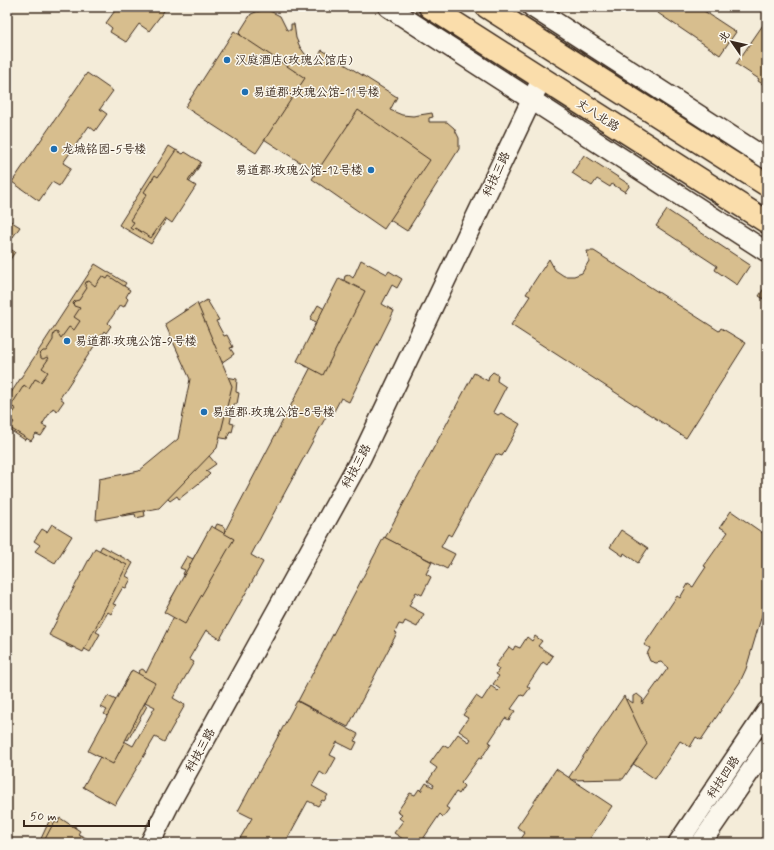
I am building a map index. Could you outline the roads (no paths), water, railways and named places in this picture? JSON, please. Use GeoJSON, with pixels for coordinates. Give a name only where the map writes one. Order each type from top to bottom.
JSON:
{"type":"FeatureCollection","features":[{"type":"Feature","properties":{"kind":"main road","name":"丈八北路"},"geometry":{"type":"LineString","coordinates":[[430,7],[767,222]]}},
{"type":"Feature","properties":{"kind":"main road"},"geometry":{"type":"LineString","coordinates":[[486,7],[767,185]]}},
{"type":"Feature","properties":{"kind":"street"},"geometry":{"type":"LineString","coordinates":[[388,7],[767,252]]}},
{"type":"Feature","properties":{"kind":"street"},"geometry":{"type":"LineString","coordinates":[[532,7],[767,159]]}},
{"type":"Feature","properties":{"kind":"street","name":"科技三路"},"geometry":{"type":"LineString","coordinates":[[150,843],[173,798],[361,458],[542,78]]}},
{"type":"Feature","properties":{"kind":"street","name":"科技四路"},"geometry":{"type":"LineString","coordinates":[[678,843],[767,711]]}},
{"type":"Feature","properties":{"kind":"street","name":"科技四路"},"geometry":{"type":"LineString","coordinates":[[701,843],[767,747]]}},
{"type":"Feature","properties":{"kind":"place","name":"汉庭酒店(玫瑰公馆店)"},"geometry":{"type":"Point","coordinates":[227,60]}},
{"type":"Feature","properties":{"kind":"place","name":"易道郡·玫瑰公馆-11号楼"},"geometry":{"type":"Point","coordinates":[245,92]}},
{"type":"Feature","properties":{"kind":"place","name":"龙城铭园-5号楼"},"geometry":{"type":"Point","coordinates":[54,149]}},
{"type":"Feature","properties":{"kind":"place","name":"易道郡·玫瑰公馆-12号楼"},"geometry":{"type":"Point","coordinates":[371,170]}},
{"type":"Feature","properties":{"kind":"place","name":"易道郡·玫瑰公馆-9号楼"},"geometry":{"type":"Point","coordinates":[67,341]}},
{"type":"Feature","properties":{"kind":"place","name":"易道郡·玫瑰公馆-8号楼"},"geometry":{"type":"Point","coordinates":[204,412]}}]}
